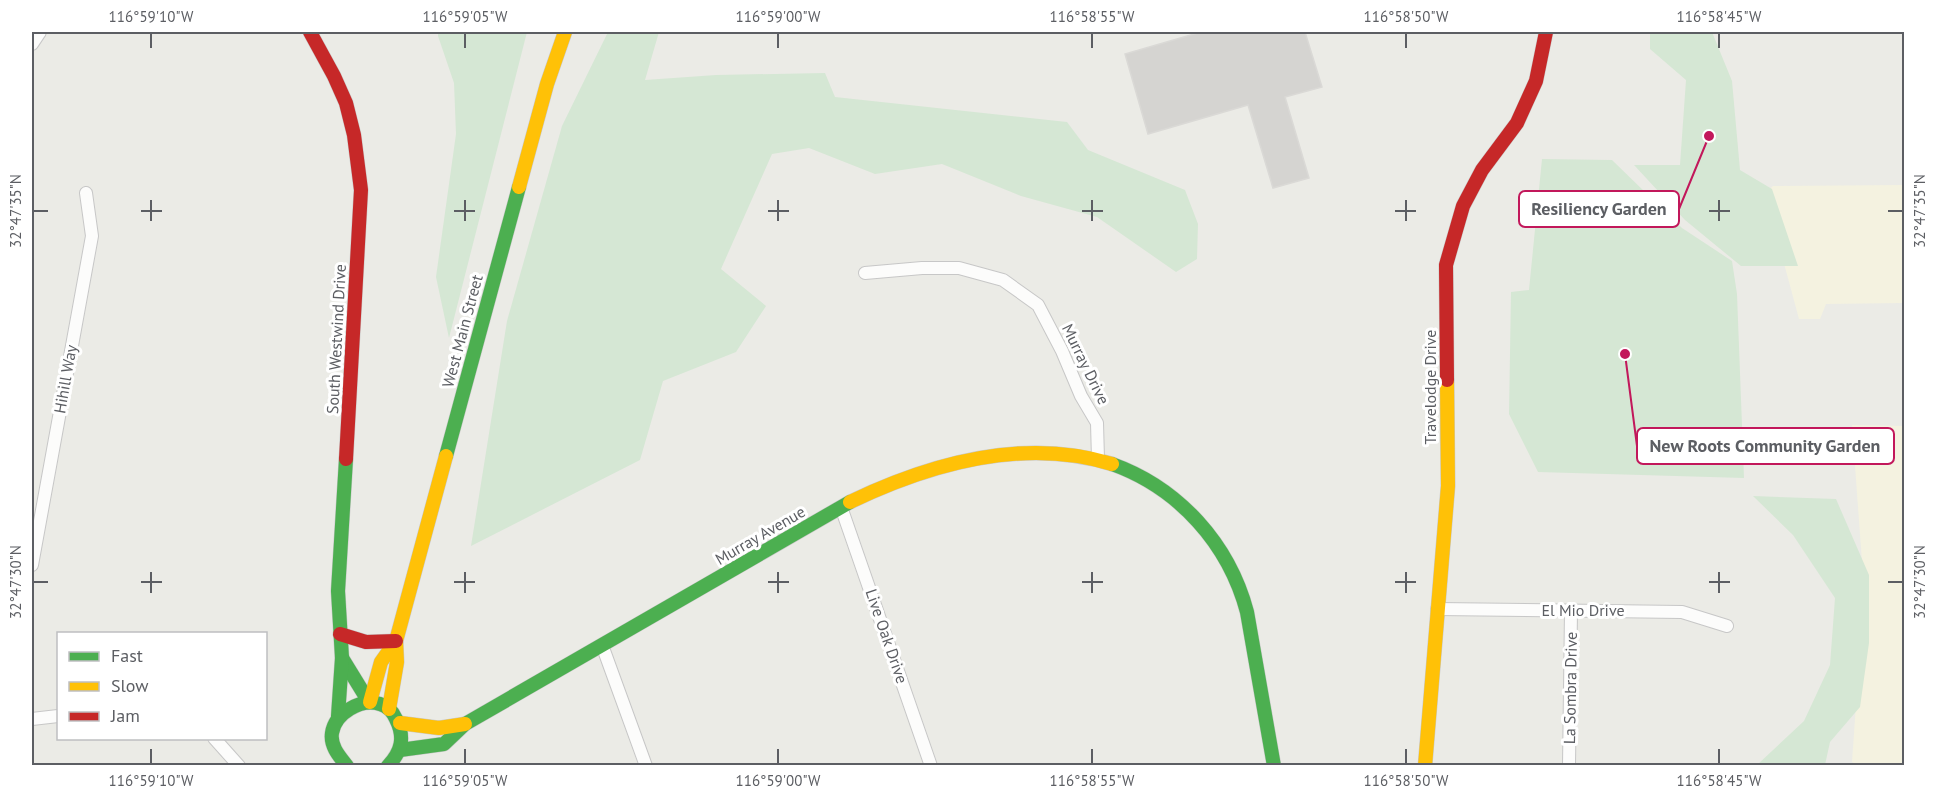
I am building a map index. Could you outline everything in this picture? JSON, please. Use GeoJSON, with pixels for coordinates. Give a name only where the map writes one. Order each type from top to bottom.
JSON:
{"type":"FeatureCollection","features":[{"type":"Feature","properties":{"kind":"street"},"geometry":{"type":"LineString","coordinates":[[32,44],[40,32]]}},
{"type":"Feature","properties":{"kind":"street","name":"South Westwind Drive"},"geometry":{"type":"LineString","coordinates":[[310,32],[340,87],[346,103],[355,137],[361,190],[338,591],[342,658],[338,716]]}},
{"type":"Feature","properties":{"kind":"street","name":"West Main Street"},"geometry":{"type":"LineString","coordinates":[[389,709],[397,662],[396,641],[547,84],[565,32]]}},
{"type":"Feature","properties":{"kind":"street","name":"Travelodge Drive"},"geometry":{"type":"LineString","coordinates":[[1425,765],[1448,486],[1446,265],[1463,206],[1482,170],[1517,123],[1536,81],[1546,32]]}},
{"type":"Feature","properties":{"kind":"street","name":"Hihill Way"},"geometry":{"type":"LineString","coordinates":[[32,565],[92,236],[86,193]]}},
{"type":"Feature","properties":{"kind":"street","name":"Murray Drive"},"geometry":{"type":"LineString","coordinates":[[865,273],[922,268],[959,268],[1003,280],[1038,305],[1062,351],[1081,396],[1097,423],[1098,459]]}},
{"type":"Feature","properties":{"kind":"street","name":"Murray Avenue"},"geometry":{"type":"LineString","coordinates":[[400,750],[444,744],[465,724],[841,507],[896,481],[924,471],[982,458],[1040,454],[1098,459]]}},
{"type":"Feature","properties":{"kind":"street"},"geometry":{"type":"LineString","coordinates":[[1098,459],[1139,475],[1175,499],[1205,529],[1228,563],[1237,582],[1249,622],[1274,765]]}},
{"type":"Feature","properties":{"kind":"street","name":"Live Oak Drive"},"geometry":{"type":"LineString","coordinates":[[841,507],[931,765]]}},
{"type":"Feature","properties":{"kind":"street","name":"El Mio Drive"},"geometry":{"type":"LineString","coordinates":[[1437,609],[1682,612],[1727,626]]}},
{"type":"Feature","properties":{"kind":"street","name":"La Sombra Drive"},"geometry":{"type":"LineString","coordinates":[[1569,765],[1571,611]]}},
{"type":"Feature","properties":{"kind":"street"},"geometry":{"type":"LineString","coordinates":[[340,634],[366,642],[396,641]]}},
{"type":"Feature","properties":{"kind":"street","name":"West Main Street"},"geometry":{"type":"LineString","coordinates":[[369,702],[381,662],[396,641]]}},
{"type":"Feature","properties":{"kind":"street"},"geometry":{"type":"LineString","coordinates":[[602,645],[646,765]]}},
{"type":"Feature","properties":{"kind":"street","name":"South Westwind Drive"},"geometry":{"type":"LineString","coordinates":[[342,658],[369,702]]}},
{"type":"Feature","properties":{"kind":"street"},"geometry":{"type":"LineString","coordinates":[[347,765],[339,759],[333,746],[332,731],[338,716],[352,705],[369,702],[389,709],[400,723],[403,738],[400,750],[395,759],[387,765]]}},
{"type":"Feature","properties":{"kind":"street"},"geometry":{"type":"LineString","coordinates":[[32,719],[57,716]]}},
{"type":"Feature","properties":{"kind":"street","name":"Murray Avenue"},"geometry":{"type":"LineString","coordinates":[[400,723],[439,728],[465,724]]}},
{"type":"Feature","properties":{"kind":"street"},"geometry":{"type":"LineString","coordinates":[[216,740],[239,765]]}},
{"type":"Feature","properties":{"kind":"street"},"geometry":{"type":"LineString","coordinates":[[325,765],[333,746]]}},
{"type":"Feature","properties":{"kind":"shaded area"},"geometry":{"type":"Polygon","coordinates":[[[1904,185],[1904,303],[1826,304],[1820,319],[1799,319],[1765,193],[1773,186],[1904,185]]]}},
{"type":"Feature","properties":{"kind":"shaded area"},"geometry":{"type":"Polygon","coordinates":[[[1852,425],[1904,426],[1904,763],[1893,765],[1857,765],[1852,762],[1864,589],[1852,425]]]}},
{"type":"Feature","properties":{"kind":"green space"},"geometry":{"type":"Polygon","coordinates":[[[438,32],[527,32],[449,338],[436,277],[456,134],[454,83],[438,32]]]}},
{"type":"Feature","properties":{"kind":"green space"},"geometry":{"type":"Polygon","coordinates":[[[608,32],[659,32],[645,80],[716,75],[825,73],[835,97],[1067,122],[1088,150],[1185,190],[1198,224],[1197,259],[1176,272],[1097,217],[1021,196],[942,164],[875,174],[809,148],[772,154],[721,269],[766,306],[736,352],[663,381],[640,460],[471,546],[507,321],[562,126],[608,32]]]}},
{"type":"Feature","properties":{"kind":"green space"},"geometry":{"type":"Polygon","coordinates":[[[1650,32],[1712,32],[1732,81],[1740,170],[1772,189],[1798,266],[1741,266],[1685,220],[1634,165],[1680,165],[1686,80],[1650,49],[1650,32]]]}},
{"type":"Feature","properties":{"kind":"green space"},"geometry":{"type":"Polygon","coordinates":[[[1542,159],[1612,160],[1682,228],[1732,261],[1737,294],[1744,478],[1538,472],[1509,414],[1511,292],[1529,290],[1542,159]]]}},
{"type":"Feature","properties":{"kind":"green space"},"geometry":{"type":"Polygon","coordinates":[[[1753,496],[1836,499],[1869,575],[1869,643],[1860,707],[1830,742],[1825,765],[1757,765],[1804,721],[1830,665],[1835,598],[1793,535],[1753,496]]]}},
{"type":"Feature","properties":{"kind":"building"},"geometry":{"type":"Polygon","coordinates":[[[1201,32],[1305,32],[1322,87],[1285,97],[1309,178],[1273,188],[1248,105],[1148,134],[1125,54],[1201,32]]]}},
{"type":"Feature","properties":{"kind":"traffic: fast"},"geometry":{"type":"LineString","coordinates":[[446,456],[519,187]]}},
{"type":"Feature","properties":{"kind":"traffic: fast"},"geometry":{"type":"LineString","coordinates":[[338,716],[342,658],[338,591],[346,459]]}},
{"type":"Feature","properties":{"kind":"traffic: fast"},"geometry":{"type":"LineString","coordinates":[[1112,464],[1136,474],[1179,503],[1198,522],[1228,564],[1247,612],[1274,766]]}},
{"type":"Feature","properties":{"kind":"traffic: fast"},"geometry":{"type":"LineString","coordinates":[[400,750],[444,744],[465,724],[850,502]]}},
{"type":"Feature","properties":{"kind":"traffic: fast"},"geometry":{"type":"LineString","coordinates":[[342,658],[369,702]]}},
{"type":"Feature","properties":{"kind":"traffic: fast"},"geometry":{"type":"LineString","coordinates":[[347,766],[336,751],[332,742],[332,733],[343,713],[365,703],[383,705],[395,716],[399,726],[401,744],[388,766]]}},
{"type":"Feature","properties":{"kind":"traffic: slow"},"geometry":{"type":"LineString","coordinates":[[519,187],[547,84],[565,32]]}},
{"type":"Feature","properties":{"kind":"traffic: slow"},"geometry":{"type":"LineString","coordinates":[[1425,766],[1448,486],[1447,380]]}},
{"type":"Feature","properties":{"kind":"traffic: slow"},"geometry":{"type":"LineString","coordinates":[[850,502],[913,476],[978,458],[1045,453],[1079,456],[1112,464]]}},
{"type":"Feature","properties":{"kind":"traffic: slow"},"geometry":{"type":"LineString","coordinates":[[389,709],[397,662],[396,641],[446,456]]}},
{"type":"Feature","properties":{"kind":"traffic: slow"},"geometry":{"type":"LineString","coordinates":[[370,702],[381,662],[396,641]]}},
{"type":"Feature","properties":{"kind":"traffic: slow"},"geometry":{"type":"LineString","coordinates":[[400,723],[439,728],[465,724]]}},
{"type":"Feature","properties":{"kind":"traffic: jam"},"geometry":{"type":"LineString","coordinates":[[310,32],[346,103],[354,135],[361,190],[346,459]]}},
{"type":"Feature","properties":{"kind":"traffic: jam"},"geometry":{"type":"LineString","coordinates":[[1447,380],[1446,265],[1463,206],[1482,170],[1517,123],[1536,81],[1546,32]]}},
{"type":"Feature","properties":{"kind":"traffic: jam"},"geometry":{"type":"LineString","coordinates":[[340,634],[366,642],[396,641]]}},
{"type":"Feature","properties":{"kind":"place","name":"Resiliency Garden"},"geometry":{"type":"Point","coordinates":[1709,136]}},
{"type":"Feature","properties":{"kind":"place","name":"New Roots Community Garden"},"geometry":{"type":"Point","coordinates":[1625,354]}}]}
